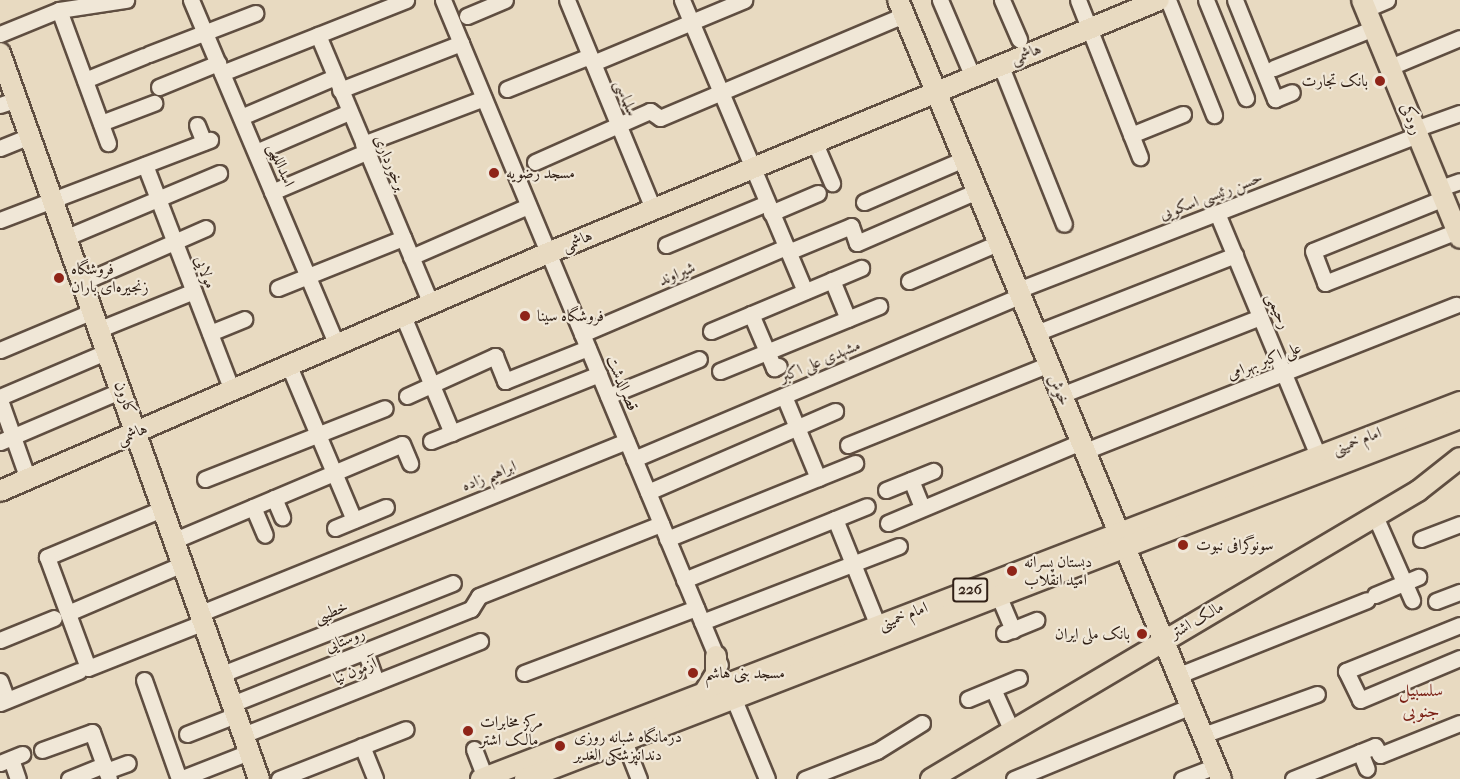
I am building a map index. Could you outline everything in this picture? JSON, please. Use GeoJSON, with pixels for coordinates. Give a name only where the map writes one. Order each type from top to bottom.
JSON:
{"type":"FeatureCollection","features":[{"type":"Feature","properties":{"kind":"main road","name":"هاشمی"},"geometry":{"type":"LineString","coordinates":[[0,491],[548,253],[935,90],[1156,1]]}},
{"type":"Feature","properties":{"kind":"main road","name":"رودکی"},"geometry":{"type":"LineString","coordinates":[[1364,4],[1459,234]]}},
{"type":"Feature","properties":{"kind":"main road","name":"خوش"},"geometry":{"type":"LineString","coordinates":[[901,7],[1218,772]]}},
{"type":"Feature","properties":{"kind":"main road","name":"کارون"},"geometry":{"type":"LineString","coordinates":[[0,53],[8,102],[30,136],[259,779]]}},
{"type":"Feature","properties":{"kind":"main road","name":"امام خمینی"},"geometry":{"type":"LineString","coordinates":[[1294,474],[1318,456],[1460,402]]}},
{"type":"Feature","properties":{"kind":"main road","name":"امام خمینی"},"geometry":{"type":"LineString","coordinates":[[531,778],[633,751],[731,691],[878,626],[1122,540],[1294,474],[1460,418]]}},
{"type":"Feature","properties":{"kind":"main road","name":"مالک اشتر"},"geometry":{"type":"LineString","coordinates":[[931,779],[1011,729],[1375,516],[1460,458]]}},
{"type":"Feature","properties":{"kind":"main road","name":"امام خمینی"},"geometry":{"type":"LineString","coordinates":[[483,778],[704,693],[731,691],[999,597],[1122,540]]}},
{"type":"Feature","properties":{"kind":"main road"},"geometry":{"type":"LineString","coordinates":[[704,693],[716,674],[716,656]]}},
{"type":"Feature","properties":{"kind":"street"},"geometry":{"type":"LineString","coordinates":[[0,34],[59,10],[126,0]]}},
{"type":"Feature","properties":{"kind":"street","name":"اسداللهی"},"geometry":{"type":"LineString","coordinates":[[192,0],[337,345]]}},
{"type":"Feature","properties":{"kind":"street"},"geometry":{"type":"LineString","coordinates":[[159,87],[318,35],[406,0]]}},
{"type":"Feature","properties":{"kind":"street","name":"قصرالدشت"},"geometry":{"type":"LineString","coordinates":[[443,0],[767,779]]}},
{"type":"Feature","properties":{"kind":"street"},"geometry":{"type":"LineString","coordinates":[[467,16],[505,0]]}},
{"type":"Feature","properties":{"kind":"street","name":"سلماسی"},"geometry":{"type":"LineString","coordinates":[[567,0],[653,209]]}},
{"type":"Feature","properties":{"kind":"street"},"geometry":{"type":"LineString","coordinates":[[682,0],[805,291]]}},
{"type":"Feature","properties":{"kind":"street"},"geometry":{"type":"LineString","coordinates":[[507,89],[591,60],[744,0]]}},
{"type":"Feature","properties":{"kind":"street"},"geometry":{"type":"LineString","coordinates":[[940,0],[972,75]]}},
{"type":"Feature","properties":{"kind":"street"},"geometry":{"type":"LineString","coordinates":[[1002,0],[1019,39]]}},
{"type":"Feature","properties":{"kind":"street"},"geometry":{"type":"LineString","coordinates":[[1078,0],[1140,158]]}},
{"type":"Feature","properties":{"kind":"street"},"geometry":{"type":"LineString","coordinates":[[1206,0],[1246,98]]}},
{"type":"Feature","properties":{"kind":"street"},"geometry":{"type":"LineString","coordinates":[[1235,0],[1275,99],[1292,92]]}},
{"type":"Feature","properties":{"kind":"street"},"geometry":{"type":"LineString","coordinates":[[1364,4],[1387,0]]}},
{"type":"Feature","properties":{"kind":"street"},"geometry":{"type":"LineString","coordinates":[[1156,1],[1214,115]]}},
{"type":"Feature","properties":{"kind":"street"},"geometry":{"type":"LineString","coordinates":[[535,162],[650,111],[660,118],[901,7]]}},
{"type":"Feature","properties":{"kind":"street"},"geometry":{"type":"LineString","coordinates":[[59,10],[108,143]]}},
{"type":"Feature","properties":{"kind":"street"},"geometry":{"type":"LineString","coordinates":[[85,80],[255,13]]}},
{"type":"Feature","properties":{"kind":"street"},"geometry":{"type":"LineString","coordinates":[[1274,68],[1374,28]]}},
{"type":"Feature","properties":{"kind":"street","name":"برخورداری"},"geometry":{"type":"LineString","coordinates":[[318,35],[431,304]]}},
{"type":"Feature","properties":{"kind":"street"},"geometry":{"type":"LineString","coordinates":[[1390,67],[1460,38]]}},
{"type":"Feature","properties":{"kind":"street"},"geometry":{"type":"LineString","coordinates":[[241,117],[461,43]]}},
{"type":"Feature","properties":{"kind":"street"},"geometry":{"type":"LineString","coordinates":[[1000,64],[1064,224]]}},
{"type":"Feature","properties":{"kind":"street"},"geometry":{"type":"LineString","coordinates":[[272,192],[364,148],[484,98]]}},
{"type":"Feature","properties":{"kind":"street"},"geometry":{"type":"LineString","coordinates":[[101,123],[154,103]]}},
{"type":"Feature","properties":{"kind":"street"},"geometry":{"type":"LineString","coordinates":[[256,152],[350,112]]}},
{"type":"Feature","properties":{"kind":"street","name":"حسن رئیسی اسکویی"},"geometry":{"type":"LineString","coordinates":[[1019,293],[1460,113]]}},
{"type":"Feature","properties":{"kind":"street"},"geometry":{"type":"LineString","coordinates":[[1131,135],[1177,117]]}},
{"type":"Feature","properties":{"kind":"street"},"geometry":{"type":"LineString","coordinates":[[0,220],[207,141],[197,125]]}},
{"type":"Feature","properties":{"kind":"street"},"geometry":{"type":"LineString","coordinates":[[0,147],[30,136]]}},
{"type":"Feature","properties":{"kind":"street"},"geometry":{"type":"LineString","coordinates":[[814,141],[832,183]]}},
{"type":"Feature","properties":{"kind":"street"},"geometry":{"type":"LineString","coordinates":[[864,202],[964,159]]}},
{"type":"Feature","properties":{"kind":"street","name":"مولایی"},"geometry":{"type":"LineString","coordinates":[[145,165],[194,291],[198,317],[210,333],[232,391]]}},
{"type":"Feature","properties":{"kind":"street"},"geometry":{"type":"LineString","coordinates":[[67,237],[219,173]]}},
{"type":"Feature","properties":{"kind":"street"},"geometry":{"type":"LineString","coordinates":[[1459,234],[1325,283],[1313,251],[1442,193],[1460,181]]}},
{"type":"Feature","properties":{"kind":"street","name":"شیراوند"},"geometry":{"type":"LineString","coordinates":[[582,334],[851,226],[857,243],[977,191]]}},
{"type":"Feature","properties":{"kind":"street"},"geometry":{"type":"LineString","coordinates":[[666,245],[818,193]]}},
{"type":"Feature","properties":{"kind":"street"},"geometry":{"type":"LineString","coordinates":[[411,257],[528,206]]}},
{"type":"Feature","properties":{"kind":"street","name":"رحیمی"},"geometry":{"type":"LineString","coordinates":[[1217,213],[1318,456]]}},
{"type":"Feature","properties":{"kind":"street"},"geometry":{"type":"LineString","coordinates":[[83,282],[206,228]]}},
{"type":"Feature","properties":{"kind":"street"},"geometry":{"type":"LineString","coordinates":[[278,288],[403,238]]}},
{"type":"Feature","properties":{"kind":"street"},"geometry":{"type":"LineString","coordinates":[[909,281],[998,243]]}},
{"type":"Feature","properties":{"kind":"street"},"geometry":{"type":"LineString","coordinates":[[1036,333],[1235,255]]}},
{"type":"Feature","properties":{"kind":"street"},"geometry":{"type":"LineString","coordinates":[[711,331],[861,268]]}},
{"type":"Feature","properties":{"kind":"street"},"geometry":{"type":"LineString","coordinates":[[832,280],[848,319]]}},
{"type":"Feature","properties":{"kind":"street"},"geometry":{"type":"LineString","coordinates":[[0,350],[194,291]]}},
{"type":"Feature","properties":{"kind":"street","name":"مشهدی علی اکبر"},"geometry":{"type":"LineString","coordinates":[[634,459],[1019,293]]}},
{"type":"Feature","properties":{"kind":"street","name":"علی اکبر بهرامی"},"geometry":{"type":"LineString","coordinates":[[888,523],[922,507],[1284,372],[1456,305]]}},
{"type":"Feature","properties":{"kind":"street"},"geometry":{"type":"LineString","coordinates":[[720,371],[879,306]]}},
{"type":"Feature","properties":{"kind":"street"},"geometry":{"type":"LineString","coordinates":[[751,314],[774,368],[780,366]]}},
{"type":"Feature","properties":{"kind":"street"},"geometry":{"type":"LineString","coordinates":[[403,316],[452,433]]}},
{"type":"Feature","properties":{"kind":"street"},"geometry":{"type":"LineString","coordinates":[[1061,395],[1260,317]]}},
{"type":"Feature","properties":{"kind":"street"},"geometry":{"type":"LineString","coordinates":[[210,333],[244,319]]}},
{"type":"Feature","properties":{"kind":"street"},"geometry":{"type":"LineString","coordinates":[[406,396],[495,356],[505,381],[588,348]]}},
{"type":"Feature","properties":{"kind":"street"},"geometry":{"type":"LineString","coordinates":[[27,479],[6,439],[0,399],[108,351]]}},
{"type":"Feature","properties":{"kind":"street"},"geometry":{"type":"LineString","coordinates":[[608,396],[699,359]]}},
{"type":"Feature","properties":{"kind":"street"},"geometry":{"type":"LineString","coordinates":[[848,445],[1049,364]]}},
{"type":"Feature","properties":{"kind":"street"},"geometry":{"type":"LineString","coordinates":[[290,366],[354,520]]}},
{"type":"Feature","properties":{"kind":"street"},"geometry":{"type":"LineString","coordinates":[[431,441],[599,374]]}},
{"type":"Feature","properties":{"kind":"street"},"geometry":{"type":"LineString","coordinates":[[6,439],[122,390]]}},
{"type":"Feature","properties":{"kind":"street"},"geometry":{"type":"LineString","coordinates":[[784,396],[818,478]]}},
{"type":"Feature","properties":{"kind":"street"},"geometry":{"type":"LineString","coordinates":[[205,479],[385,408]]}},
{"type":"Feature","properties":{"kind":"street"},"geometry":{"type":"LineString","coordinates":[[648,492],[835,411]]}},
{"type":"Feature","properties":{"kind":"street","name":"ابراهیم زاده"},"geometry":{"type":"LineString","coordinates":[[3,702],[84,670],[364,545],[627,441]]}},
{"type":"Feature","properties":{"kind":"street"},"geometry":{"type":"LineString","coordinates":[[175,540],[402,444],[410,463]]}},
{"type":"Feature","properties":{"kind":"street"},"geometry":{"type":"LineString","coordinates":[[667,539],[855,463]]}},
{"type":"Feature","properties":{"kind":"street"},"geometry":{"type":"LineString","coordinates":[[886,490],[933,471]]}},
{"type":"Feature","properties":{"kind":"street"},"geometry":{"type":"LineString","coordinates":[[911,480],[922,507]]}},
{"type":"Feature","properties":{"kind":"street"},"geometry":{"type":"LineString","coordinates":[[274,498],[282,517]]}},
{"type":"Feature","properties":{"kind":"street"},"geometry":{"type":"LineString","coordinates":[[684,580],[867,506]]}},
{"type":"Feature","properties":{"kind":"street"},"geometry":{"type":"LineString","coordinates":[[253,507],[265,535]]}},
{"type":"Feature","properties":{"kind":"street"},"geometry":{"type":"LineString","coordinates":[[335,528],[386,507]]}},
{"type":"Feature","properties":{"kind":"street"},"geometry":{"type":"LineString","coordinates":[[84,670],[61,616],[47,557],[164,508]]}},
{"type":"Feature","properties":{"kind":"street"},"geometry":{"type":"LineString","coordinates":[[1375,516],[1411,580],[1412,600]]}},
{"type":"Feature","properties":{"kind":"street"},"geometry":{"type":"LineString","coordinates":[[835,519],[878,626]]}},
{"type":"Feature","properties":{"kind":"street","name":"روستایی"},"geometry":{"type":"LineString","coordinates":[[187,734],[234,709],[365,651],[471,609],[479,596],[661,524]]}},
{"type":"Feature","properties":{"kind":"street"},"geometry":{"type":"LineString","coordinates":[[1421,539],[1460,524]]}},
{"type":"Feature","properties":{"kind":"street"},"geometry":{"type":"LineString","coordinates":[[524,674],[853,564],[899,546]]}},
{"type":"Feature","properties":{"kind":"street"},"geometry":{"type":"LineString","coordinates":[[0,640],[183,564]]}},
{"type":"Feature","properties":{"kind":"street"},"geometry":{"type":"LineString","coordinates":[[1179,675],[1411,580]]}},
{"type":"Feature","properties":{"kind":"street","name":"خطیبی"},"geometry":{"type":"LineString","coordinates":[[222,674],[453,583]]}},
{"type":"Feature","properties":{"kind":"street"},"geometry":{"type":"LineString","coordinates":[[999,597],[1009,632],[1037,620]]}},
{"type":"Feature","properties":{"kind":"street"},"geometry":{"type":"LineString","coordinates":[[1436,601],[1458,597]]}},
{"type":"Feature","properties":{"kind":"street"},"geometry":{"type":"LineString","coordinates":[[1460,625],[1346,671],[1360,700],[1460,658]]}},
{"type":"Feature","properties":{"kind":"street","name":"آزمون نیا"},"geometry":{"type":"LineString","coordinates":[[180,779],[246,743],[376,682],[480,640]]}},
{"type":"Feature","properties":{"kind":"street"},"geometry":{"type":"LineString","coordinates":[[365,651],[376,682]]}},
{"type":"Feature","properties":{"kind":"street"},"geometry":{"type":"LineString","coordinates":[[968,699],[1019,678]]}},
{"type":"Feature","properties":{"kind":"street"},"geometry":{"type":"LineString","coordinates":[[144,680],[180,779]]}},
{"type":"Feature","properties":{"kind":"street"},"geometry":{"type":"LineString","coordinates":[[0,681],[3,702]]}},
{"type":"Feature","properties":{"kind":"street"},"geometry":{"type":"LineString","coordinates":[[993,689],[1011,729]]}},
{"type":"Feature","properties":{"kind":"street"},"geometry":{"type":"LineString","coordinates":[[1203,735],[1317,694]]}},
{"type":"Feature","properties":{"kind":"street"},"geometry":{"type":"LineString","coordinates":[[1014,779],[1191,706]]}},
{"type":"Feature","properties":{"kind":"street"},"geometry":{"type":"LineString","coordinates":[[805,779],[877,751],[922,723]]}},
{"type":"Feature","properties":{"kind":"street"},"geometry":{"type":"LineString","coordinates":[[1293,779],[1375,746],[1380,754],[1460,723]]}},
{"type":"Feature","properties":{"kind":"street"},"geometry":{"type":"LineString","coordinates":[[279,779],[406,729]]}},
{"type":"Feature","properties":{"kind":"street"},"geometry":{"type":"LineString","coordinates":[[42,750],[92,732],[106,772]]}},
{"type":"Feature","properties":{"kind":"street"},"geometry":{"type":"LineString","coordinates":[[362,746],[375,779]]}},
{"type":"Feature","properties":{"kind":"street"},"geometry":{"type":"LineString","coordinates":[[474,749],[483,778]]}},
{"type":"Feature","properties":{"kind":"street"},"geometry":{"type":"LineString","coordinates":[[633,751],[639,779]]}},
{"type":"Feature","properties":{"kind":"street"},"geometry":{"type":"LineString","coordinates":[[1360,752],[1367,768]]}},
{"type":"Feature","properties":{"kind":"street"},"geometry":{"type":"LineString","coordinates":[[11,759],[18,779]]}},
{"type":"Feature","properties":{"kind":"street"},"geometry":{"type":"LineString","coordinates":[[69,779],[106,772],[128,763]]}},
{"type":"Feature","properties":{"kind":"street"},"geometry":{"type":"LineString","coordinates":[[1182,779],[1218,772]]}},
{"type":"Feature","properties":{"kind":"place","name":"بانک تجارت"},"geometry":{"type":"Point","coordinates":[1380,81]}},
{"type":"Feature","properties":{"kind":"place","name":"مسجد رضویه"},"geometry":{"type":"Point","coordinates":[494,173]}},
{"type":"Feature","properties":{"kind":"place","name":"فروشگاه زنجیره‌ای باران"},"geometry":{"type":"Point","coordinates":[59,278]}},
{"type":"Feature","properties":{"kind":"place","name":"فروشگاه سینا"},"geometry":{"type":"Point","coordinates":[525,316]}},
{"type":"Feature","properties":{"kind":"place","name":"سونوگرافی نبوت"},"geometry":{"type":"Point","coordinates":[1183,545]}},
{"type":"Feature","properties":{"kind":"place","name":"دبستان پسرانه امید انقلاب"},"geometry":{"type":"Point","coordinates":[1012,571]}},
{"type":"Feature","properties":{"kind":"place","name":"بانک ملی ایران"},"geometry":{"type":"Point","coordinates":[1142,634]}},
{"type":"Feature","properties":{"kind":"place","name":"مسجد بنی هاشم"},"geometry":{"type":"Point","coordinates":[693,673]}},
{"type":"Feature","properties":{"kind":"place","name":"مرکز مخابرات مالک اشتر"},"geometry":{"type":"Point","coordinates":[468,731]}},
{"type":"Feature","properties":{"kind":"place","name":"درمانگاه شبانه روزی دندانپزشکی الغدیر"},"geometry":{"type":"Point","coordinates":[560,746]}},
{"type":"Feature","properties":{"kind":"district","name":"سلسبیل جنوبی"},"geometry":{"type":"Point","coordinates":[1421,702]}}]}
